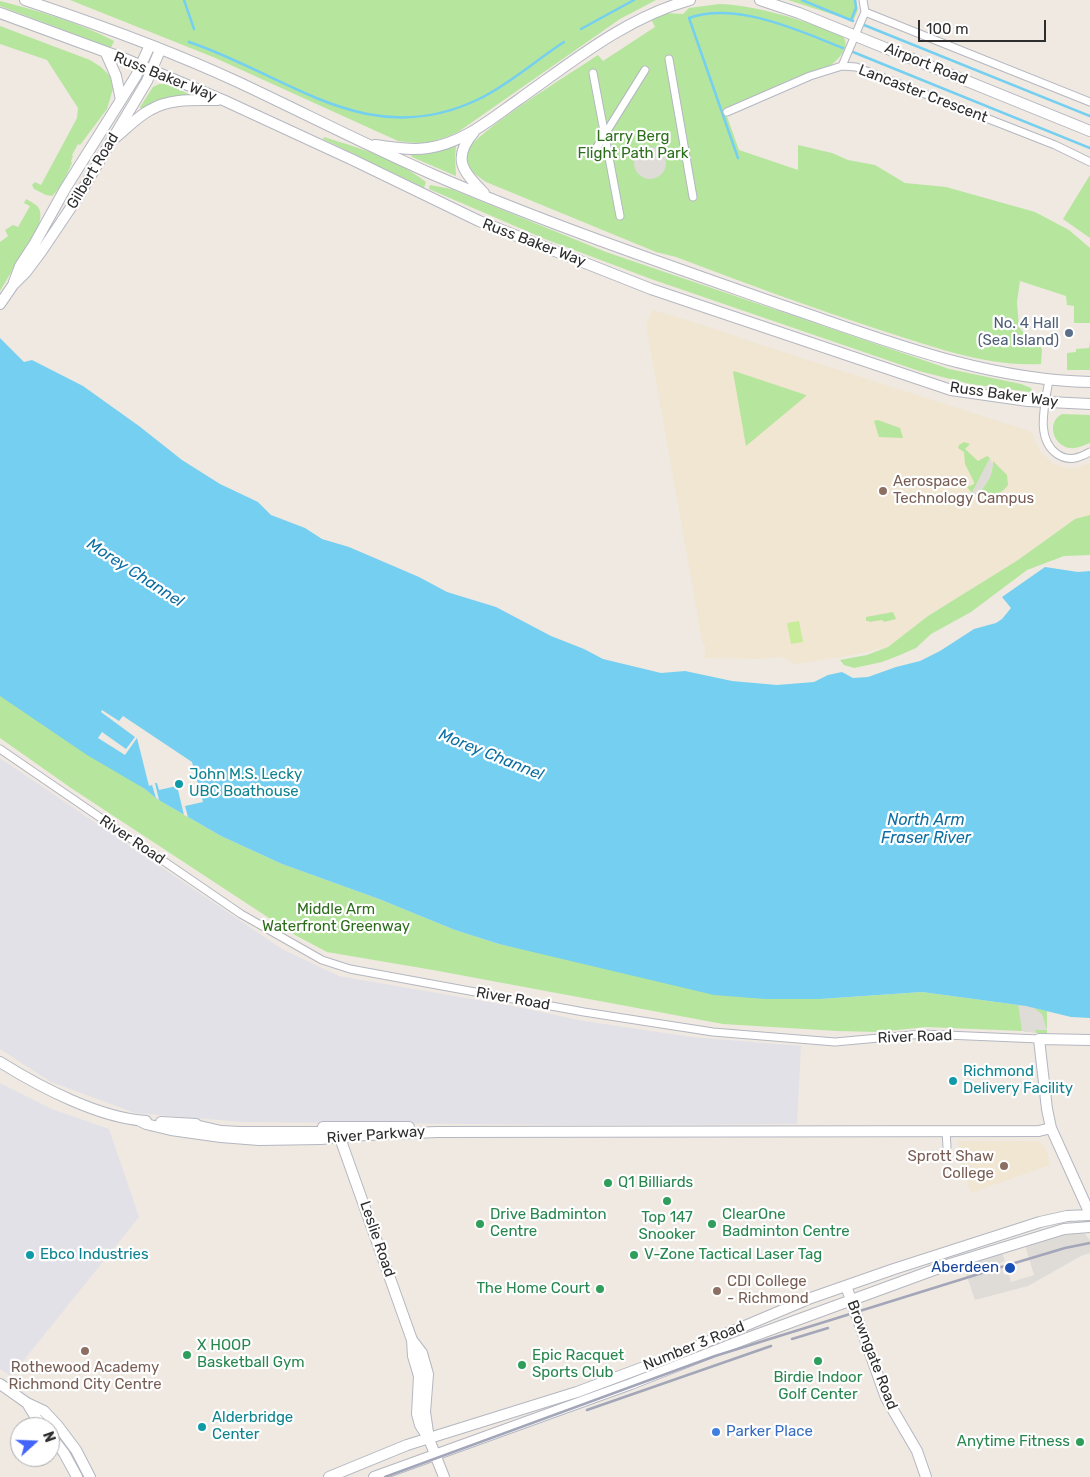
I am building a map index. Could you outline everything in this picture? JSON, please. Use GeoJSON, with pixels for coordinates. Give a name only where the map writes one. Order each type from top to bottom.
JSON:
{"type":"FeatureCollection","features":[{"type":"Feature","properties":{"kind":"main road","name":"Russ Baker Way"},"geometry":{"type":"LineString","coordinates":[[26,0],[155,47],[236,81],[367,144],[487,197],[629,252],[893,343],[958,363],[1049,380],[1090,382]]}},
{"type":"Feature","properties":{"kind":"main road"},"geometry":{"type":"LineString","coordinates":[[367,144],[418,150],[459,139],[627,26],[662,9],[690,0]]}},
{"type":"Feature","properties":{"kind":"main road","name":"Airport Road"},"geometry":{"type":"LineString","coordinates":[[760,0],[799,13],[1090,132]]}},
{"type":"Feature","properties":{"kind":"main road","name":"Russ Baker Way"},"geometry":{"type":"LineString","coordinates":[[0,14],[152,70],[223,100],[353,160],[479,221],[651,289],[951,390],[1046,402],[1090,404]]}},
{"type":"Feature","properties":{"kind":"main road","name":"Gilbert Road"},"geometry":{"type":"LineString","coordinates":[[10,289],[20,266],[35,243],[54,207],[155,47]]}},
{"type":"Feature","properties":{"kind":"main road","name":"Gilbert Road"},"geometry":{"type":"LineString","coordinates":[[10,289],[41,252],[78,197],[143,88],[152,70],[155,47]]}},
{"type":"Feature","properties":{"kind":"main road"},"geometry":{"type":"LineString","coordinates":[[106,53],[116,76],[121,100]]}},
{"type":"Feature","properties":{"kind":"main road"},"geometry":{"type":"LineString","coordinates":[[110,142],[150,109],[163,104],[178,100],[223,100]]}},
{"type":"Feature","properties":{"kind":"main road"},"geometry":{"type":"LineString","coordinates":[[476,129],[462,150],[461,161],[464,170],[487,197]]}},
{"type":"Feature","properties":{"kind":"main road"},"geometry":{"type":"LineString","coordinates":[[0,304],[10,289]]}},
{"type":"Feature","properties":{"kind":"main road"},"geometry":{"type":"LineString","coordinates":[[1039,1039],[1051,1128],[1090,1214]]}},
{"type":"Feature","properties":{"kind":"main road","name":"River Road"},"geometry":{"type":"LineString","coordinates":[[1039,1039],[1090,1040]]}},
{"type":"Feature","properties":{"kind":"main road"},"geometry":{"type":"LineString","coordinates":[[0,1062],[23,1077],[84,1105],[140,1121]]}},
{"type":"Feature","properties":{"kind":"main road","name":"River Parkway"},"geometry":{"type":"LineString","coordinates":[[140,1121],[259,1127],[415,1126],[437,1132]]}},
{"type":"Feature","properties":{"kind":"main road","name":"River Parkway"},"geometry":{"type":"LineString","coordinates":[[140,1121],[171,1130],[259,1140],[340,1138],[437,1132]]}},
{"type":"Feature","properties":{"kind":"main road"},"geometry":{"type":"LineString","coordinates":[[191,1124],[221,1131],[331,1132],[340,1138]]}},
{"type":"Feature","properties":{"kind":"main road"},"geometry":{"type":"LineString","coordinates":[[437,1132],[1039,1131],[1051,1128]]}},
{"type":"Feature","properties":{"kind":"main road","name":"Leslie Road"},"geometry":{"type":"LineString","coordinates":[[340,1138],[412,1340],[413,1356],[419,1376],[417,1414],[421,1428],[429,1439],[444,1477]]}},
{"type":"Feature","properties":{"kind":"main road","name":"Number 3 Road"},"geometry":{"type":"LineString","coordinates":[[329,1477],[392,1451],[592,1386],[701,1345],[767,1316],[894,1269],[1040,1222],[1067,1216],[1090,1214]]}},
{"type":"Feature","properties":{"kind":"main road","name":"Number 3 Road"},"geometry":{"type":"LineString","coordinates":[[374,1477],[631,1384],[748,1338],[950,1264],[1064,1229],[1090,1227]]}},
{"type":"Feature","properties":{"kind":"main road","name":"Browngate Road"},"geometry":{"type":"LineString","coordinates":[[846,1286],[886,1398],[917,1451],[926,1477]]}},
{"type":"Feature","properties":{"kind":"main road"},"geometry":{"type":"LineString","coordinates":[[0,1384],[27,1403],[44,1411],[76,1450],[90,1477]]}},
{"type":"Feature","properties":{"kind":"main road"},"geometry":{"type":"LineString","coordinates":[[27,1403],[35,1417]]}},
{"type":"Feature","properties":{"kind":"main road"},"geometry":{"type":"LineString","coordinates":[[60,1448],[77,1477]]}},
{"type":"Feature","properties":{"kind":"street"},"geometry":{"type":"LineString","coordinates":[[842,66],[864,12],[863,0]]}},
{"type":"Feature","properties":{"kind":"street"},"geometry":{"type":"LineString","coordinates":[[864,12],[1090,102]]}},
{"type":"Feature","properties":{"kind":"street"},"geometry":{"type":"LineString","coordinates":[[669,59],[693,197]]}},
{"type":"Feature","properties":{"kind":"street","name":"Lancaster Crescent"},"geometry":{"type":"LineString","coordinates":[[727,112],[810,76],[842,66],[856,67],[1054,145],[1090,162]]}},
{"type":"Feature","properties":{"kind":"street"},"geometry":{"type":"LineString","coordinates":[[597,147],[645,70]]}},
{"type":"Feature","properties":{"kind":"street"},"geometry":{"type":"LineString","coordinates":[[593,73],[620,216]]}},
{"type":"Feature","properties":{"kind":"street"},"geometry":{"type":"LineString","coordinates":[[1049,380],[1044,432],[1047,443],[1053,451],[1070,459],[1079,458],[1090,452]]}},
{"type":"Feature","properties":{"kind":"street","name":"River Road"},"geometry":{"type":"LineString","coordinates":[[0,749],[240,914],[322,960],[350,969],[584,1012],[713,1032],[835,1042],[923,1034],[1039,1039]]}},
{"type":"Feature","properties":{"kind":"street"},"geometry":{"type":"LineString","coordinates":[[946,1131],[947,1147]]}},
{"type":"Feature","properties":{"kind":"shaded area"},"geometry":{"type":"Polygon","coordinates":[[[650,147],[662,151],[666,163],[662,175],[650,179],[638,175],[634,163],[638,151],[650,147]]]}},
{"type":"Feature","properties":{"kind":"shaded area","name":"Aerospace Technology Campus"},"geometry":{"type":"Polygon","coordinates":[[[653,310],[1032,432],[1040,451],[1052,463],[1066,468],[1077,468],[1090,463],[1090,515],[1075,519],[1018,560],[928,616],[888,647],[848,656],[795,664],[783,657],[756,659],[704,658],[706,648],[702,640],[646,324],[653,310]]]}},
{"type":"Feature","properties":{"kind":"shaded area"},"geometry":{"type":"Polygon","coordinates":[[[990,458],[993,465],[990,478],[977,495],[972,493],[990,458]]]}},
{"type":"Feature","properties":{"kind":"shaded area"},"geometry":{"type":"Polygon","coordinates":[[[0,758],[282,949],[339,976],[512,1006],[584,1021],[692,1037],[801,1046],[797,1124],[580,1125],[243,1122],[135,1113],[51,1082],[0,1049],[0,758]]]}},
{"type":"Feature","properties":{"kind":"shaded area"},"geometry":{"type":"Polygon","coordinates":[[[1017,996],[1042,1014],[1047,1030],[1035,1030],[1037,1033],[1022,1031],[1017,996]]]}},
{"type":"Feature","properties":{"kind":"shaded area"},"geometry":{"type":"Polygon","coordinates":[[[0,1083],[52,1109],[109,1129],[139,1217],[11,1376],[0,1369],[0,1083]]]}},
{"type":"Feature","properties":{"kind":"shaded area","name":"Sprott Shaw College"},"geometry":{"type":"Polygon","coordinates":[[[958,1141],[1037,1141],[1046,1149],[1050,1165],[971,1193],[962,1167],[958,1141]]]}},
{"type":"Feature","properties":{"kind":"shaded area"},"geometry":{"type":"Polygon","coordinates":[[[1085,1234],[1090,1240],[1090,1253],[1081,1256],[1028,1286],[975,1300],[963,1265],[1002,1252],[1005,1261],[1000,1263],[1004,1275],[1009,1274],[1011,1282],[1034,1275],[1025,1245],[1051,1237],[1085,1234]]]}},
{"type":"Feature","properties":{"kind":"green space"},"geometry":{"type":"Polygon","coordinates":[[[70,0],[656,0],[620,19],[458,132],[435,141],[415,143],[398,141],[213,57],[70,0]]]}},
{"type":"Feature","properties":{"kind":"green space"},"geometry":{"type":"Polygon","coordinates":[[[788,0],[856,0],[858,10],[853,21],[788,0]]]}},
{"type":"Feature","properties":{"kind":"green space"},"geometry":{"type":"Polygon","coordinates":[[[0,1],[73,23],[114,41],[111,48],[0,6],[0,1]]]}},
{"type":"Feature","properties":{"kind":"green space","name":"Larry Berg Flight Path Park"},"geometry":{"type":"Polygon","coordinates":[[[719,4],[749,7],[798,20],[842,36],[846,43],[841,56],[831,65],[787,81],[725,111],[739,150],[798,170],[798,145],[832,153],[848,160],[875,165],[905,183],[946,187],[1035,212],[1069,230],[1090,248],[1090,323],[1074,323],[1074,306],[1067,305],[1066,296],[1020,281],[1017,302],[1019,327],[1034,345],[1038,344],[1042,349],[1041,364],[1001,362],[961,355],[857,322],[676,257],[656,252],[486,182],[468,166],[466,162],[467,152],[473,143],[487,131],[526,102],[598,55],[603,61],[655,27],[651,19],[665,13],[683,14],[689,8],[719,4]]]}},
{"type":"Feature","properties":{"kind":"green space"},"geometry":{"type":"Polygon","coordinates":[[[0,26],[90,60],[110,76],[113,89],[107,109],[80,145],[78,144],[72,155],[72,163],[66,176],[52,196],[34,189],[32,185],[35,182],[41,185],[77,118],[78,108],[47,60],[0,44],[0,26]]]}},
{"type":"Feature","properties":{"kind":"green space"},"geometry":{"type":"Polygon","coordinates":[[[159,84],[167,84],[193,96],[162,99],[141,109],[140,107],[153,87],[159,84]]]}},
{"type":"Feature","properties":{"kind":"green space"},"geometry":{"type":"Polygon","coordinates":[[[324,137],[390,160],[426,182],[424,188],[323,139],[324,137]]]}},
{"type":"Feature","properties":{"kind":"green space"},"geometry":{"type":"Polygon","coordinates":[[[456,146],[456,176],[411,155],[425,154],[456,146]]]}},
{"type":"Feature","properties":{"kind":"green space"},"geometry":{"type":"Polygon","coordinates":[[[1090,175],[1090,238],[1063,219],[1090,175]]]}},
{"type":"Feature","properties":{"kind":"green space"},"geometry":{"type":"Polygon","coordinates":[[[430,185],[451,189],[606,252],[949,369],[1021,384],[1032,390],[1030,392],[970,384],[919,371],[651,279],[545,239],[429,189],[430,185]]]}},
{"type":"Feature","properties":{"kind":"green space"},"geometry":{"type":"Polygon","coordinates":[[[26,199],[39,208],[39,225],[0,291],[0,242],[8,236],[5,230],[13,225],[18,227],[30,206],[24,203],[26,199]]]}},
{"type":"Feature","properties":{"kind":"green space"},"geometry":{"type":"Polygon","coordinates":[[[1090,341],[1090,370],[1067,370],[1067,353],[1076,352],[1076,349],[1089,348],[1090,341]]]}},
{"type":"Feature","properties":{"kind":"green space"},"geometry":{"type":"Polygon","coordinates":[[[734,371],[806,395],[806,396],[746,446],[734,371]]]}},
{"type":"Feature","properties":{"kind":"green space"},"geometry":{"type":"Polygon","coordinates":[[[1062,414],[1090,415],[1090,443],[1070,448],[1059,443],[1053,428],[1054,422],[1062,414]]]}},
{"type":"Feature","properties":{"kind":"green space"},"geometry":{"type":"Polygon","coordinates":[[[878,420],[900,428],[903,438],[879,437],[874,421],[878,420]]]}},
{"type":"Feature","properties":{"kind":"green space"},"geometry":{"type":"Polygon","coordinates":[[[964,442],[970,444],[965,449],[978,461],[987,456],[990,458],[972,493],[967,487],[974,484],[974,482],[965,464],[964,452],[958,448],[964,442]]]}},
{"type":"Feature","properties":{"kind":"green space"},"geometry":{"type":"Polygon","coordinates":[[[993,461],[1007,475],[1008,485],[998,493],[977,495],[988,480],[992,471],[993,461]]]}},
{"type":"Feature","properties":{"kind":"green space"},"geometry":{"type":"Polygon","coordinates":[[[1090,515],[1090,555],[1064,556],[1027,570],[971,612],[931,634],[916,648],[900,655],[882,662],[854,668],[844,665],[840,660],[867,655],[888,647],[928,616],[1018,560],[1075,519],[1090,515]]]}},
{"type":"Feature","properties":{"kind":"green space"},"geometry":{"type":"Polygon","coordinates":[[[893,612],[896,619],[884,622],[882,620],[866,621],[866,617],[893,612]]]}},
{"type":"Feature","properties":{"kind":"green space"},"geometry":{"type":"Polygon","coordinates":[[[799,621],[803,642],[791,644],[787,623],[799,621]]]}},
{"type":"Feature","properties":{"kind":"green space","name":"Middle Arm Waterfront Greenway"},"geometry":{"type":"Polygon","coordinates":[[[0,695],[145,789],[157,799],[221,836],[282,864],[379,899],[455,930],[499,944],[569,959],[820,999],[922,992],[1026,1006],[1047,1011],[1047,1034],[1022,1031],[926,1027],[878,1032],[837,1031],[723,1024],[327,952],[295,935],[71,788],[0,738],[0,695]]]}},
{"type":"Feature","properties":{"kind":"water","name":"North Arm Fraser River"},"geometry":{"type":"Polygon","coordinates":[[[0,338],[24,362],[32,360],[83,386],[182,460],[220,484],[258,502],[271,515],[305,528],[322,539],[349,547],[419,577],[447,592],[496,607],[551,636],[603,659],[661,673],[685,671],[732,681],[777,685],[814,682],[828,675],[842,672],[853,678],[868,677],[920,661],[940,651],[974,629],[996,623],[1011,608],[1002,597],[1045,567],[1078,572],[1090,571],[1090,1018],[1071,1017],[1026,1006],[922,992],[820,999],[765,999],[714,995],[499,944],[455,930],[379,899],[282,864],[221,836],[157,799],[145,789],[87,755],[0,696],[0,338]]]}},
{"type":"Feature","properties":{"kind":"pier"},"geometry":{"type":"Polygon","coordinates":[[[102,710],[119,721],[123,716],[192,762],[203,802],[185,806],[188,817],[184,815],[177,786],[159,790],[157,783],[155,783],[159,800],[156,798],[152,785],[149,786],[137,738],[125,755],[98,738],[102,732],[126,749],[135,737],[101,712],[102,710]]]}},
{"type":"Feature","properties":{"kind":"waterway"},"geometry":{"type":"LineString","coordinates":[[184,0],[194,29]]}},
{"type":"Feature","properties":{"kind":"waterway"},"geometry":{"type":"LineString","coordinates":[[581,29],[634,0]]}},
{"type":"Feature","properties":{"kind":"waterway"},"geometry":{"type":"LineString","coordinates":[[802,0],[853,21]]}},
{"type":"Feature","properties":{"kind":"waterway"},"geometry":{"type":"LineString","coordinates":[[851,20],[856,8],[855,0]]}},
{"type":"Feature","properties":{"kind":"waterway"},"geometry":{"type":"LineString","coordinates":[[738,158],[689,18],[707,14],[727,13],[768,20],[843,48]]}},
{"type":"Feature","properties":{"kind":"waterway"},"geometry":{"type":"LineString","coordinates":[[864,25],[1090,116]]}},
{"type":"Feature","properties":{"kind":"waterway"},"geometry":{"type":"LineString","coordinates":[[189,42],[225,56],[329,103],[365,113],[401,118],[439,113],[479,99],[512,79],[564,42]]}},
{"type":"Feature","properties":{"kind":"waterway"},"geometry":{"type":"LineString","coordinates":[[853,52],[1090,148]]}},
{"type":"Feature","properties":{"kind":"railway"},"geometry":{"type":"LineString","coordinates":[[385,1477],[715,1356],[998,1268],[1065,1248],[1090,1243]]}},
{"type":"Feature","properties":{"kind":"railway"},"geometry":{"type":"LineString","coordinates":[[792,1339],[828,1328]]}},
{"type":"Feature","properties":{"kind":"railway"},"geometry":{"type":"LineString","coordinates":[[587,1410],[771,1346]]}},
{"type":"Feature","properties":{"kind":"place","name":"No. 4 Hall (Sea Island)"},"geometry":{"type":"Point","coordinates":[1069,333]}},
{"type":"Feature","properties":{"kind":"place","name":"Aerospace Technology Campus"},"geometry":{"type":"Point","coordinates":[883,491]}},
{"type":"Feature","properties":{"kind":"place","name":"John M.S. Lecky UBC Boathouse"},"geometry":{"type":"Point","coordinates":[179,784]}},
{"type":"Feature","properties":{"kind":"place","name":"Richmond Delivery Facility"},"geometry":{"type":"Point","coordinates":[953,1081]}},
{"type":"Feature","properties":{"kind":"place","name":"Sprott Shaw College"},"geometry":{"type":"Point","coordinates":[1004,1166]}},
{"type":"Feature","properties":{"kind":"place","name":"Q1 Billiards"},"geometry":{"type":"Point","coordinates":[608,1183]}},
{"type":"Feature","properties":{"kind":"place","name":"Top 147 Snooker"},"geometry":{"type":"Point","coordinates":[667,1201]}},
{"type":"Feature","properties":{"kind":"place","name":"Drive Badminton Centre"},"geometry":{"type":"Point","coordinates":[480,1224]}},
{"type":"Feature","properties":{"kind":"place","name":"ClearOne Badminton Centre"},"geometry":{"type":"Point","coordinates":[712,1224]}},
{"type":"Feature","properties":{"kind":"place","name":"Ebco Industries"},"geometry":{"type":"Point","coordinates":[30,1255]}},
{"type":"Feature","properties":{"kind":"place","name":"V-Zone Tactical Laser Tag"},"geometry":{"type":"Point","coordinates":[634,1255]}},
{"type":"Feature","properties":{"kind":"place","name":"Aberdeen"},"geometry":{"type":"Point","coordinates":[1010,1268]}},
{"type":"Feature","properties":{"kind":"place","name":"The Home Court"},"geometry":{"type":"Point","coordinates":[600,1289]}},
{"type":"Feature","properties":{"kind":"place","name":"CDI College - Richmond"},"geometry":{"type":"Point","coordinates":[717,1291]}},
{"type":"Feature","properties":{"kind":"place","name":"Rothewood Academy Richmond City Centre"},"geometry":{"type":"Point","coordinates":[85,1351]}},
{"type":"Feature","properties":{"kind":"place","name":"X HOOP Basketball Gym"},"geometry":{"type":"Point","coordinates":[187,1355]}},
{"type":"Feature","properties":{"kind":"place","name":"Birdie Indoor Golf Center"},"geometry":{"type":"Point","coordinates":[818,1361]}},
{"type":"Feature","properties":{"kind":"place","name":"Epic Racquet Sports Club"},"geometry":{"type":"Point","coordinates":[522,1365]}},
{"type":"Feature","properties":{"kind":"place","name":"Alderbridge Center"},"geometry":{"type":"Point","coordinates":[202,1427]}},
{"type":"Feature","properties":{"kind":"place","name":"Parker Place"},"geometry":{"type":"Point","coordinates":[716,1432]}},
{"type":"Feature","properties":{"kind":"place","name":"Anytime Fitness"},"geometry":{"type":"Point","coordinates":[1080,1442]}},
{"type":"Feature","properties":{"kind":"water label","name":"Morey Channel"},"geometry":{"type":"Point","coordinates":[135,573]}},
{"type":"Feature","properties":{"kind":"water label","name":"Morey Channel"},"geometry":{"type":"Point","coordinates":[491,755]}}]}
